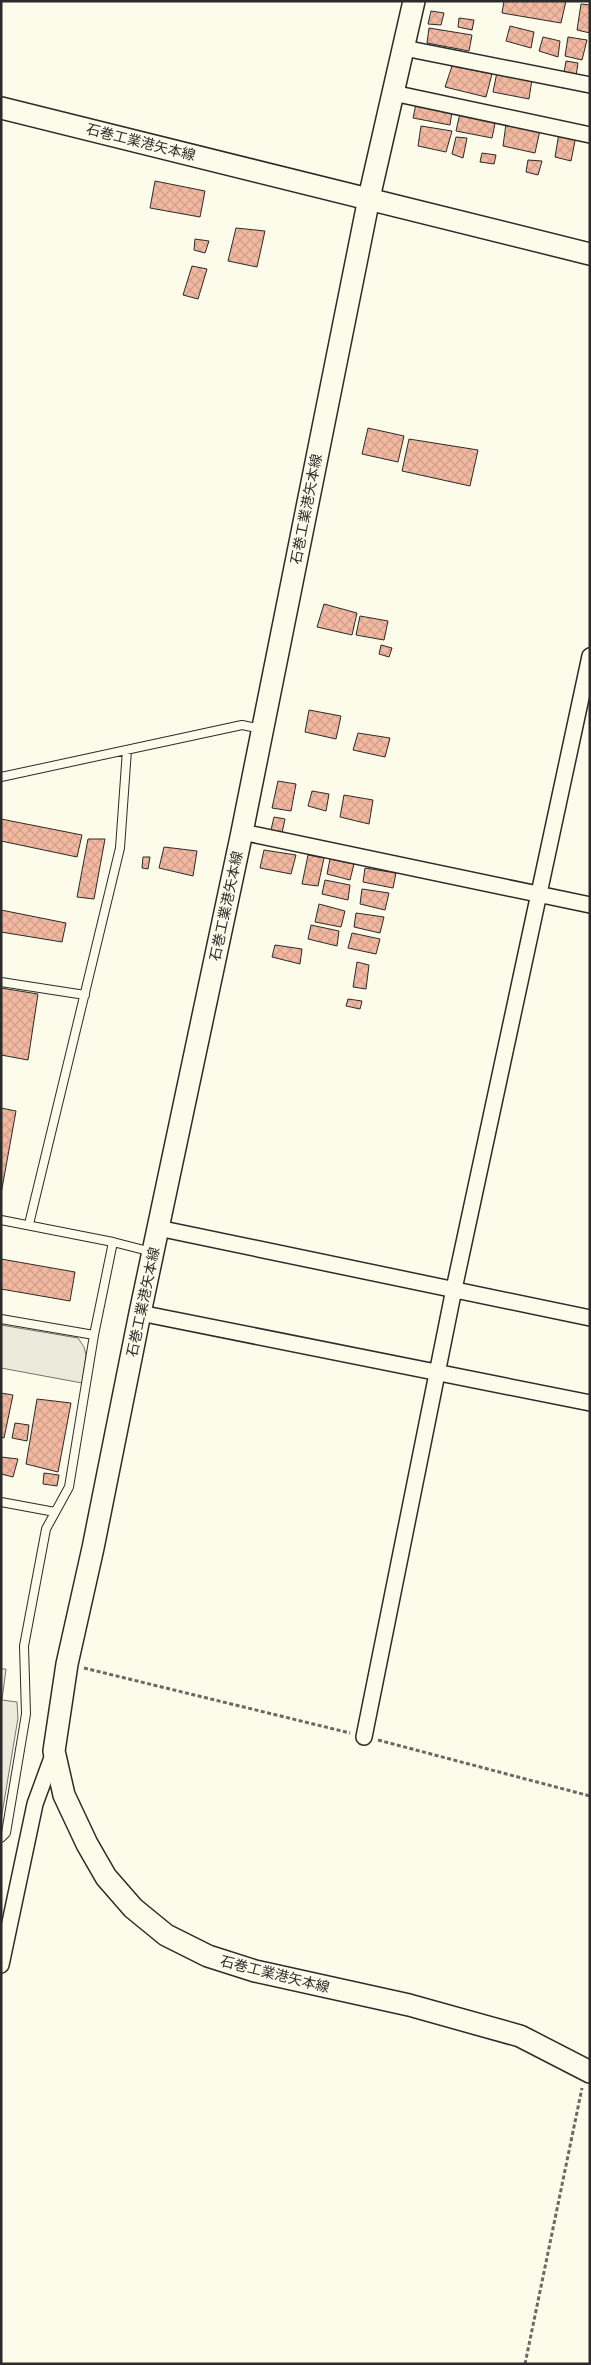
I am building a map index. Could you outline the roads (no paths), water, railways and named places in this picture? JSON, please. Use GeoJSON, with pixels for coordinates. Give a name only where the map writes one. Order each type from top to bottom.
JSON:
{"type":"FeatureCollection","features":[{"type":"Feature","properties":{"kind":"main road"},"geometry":{"type":"LineString","coordinates":[[369,198],[414,1]]}},
{"type":"Feature","properties":{"kind":"main road","name":"石巻工業港矢本線"},"geometry":{"type":"LineString","coordinates":[[1,108],[590,254]]}},
{"type":"Feature","properties":{"kind":"main road","name":"石巻工業港矢本線"},"geometry":{"type":"LineString","coordinates":[[369,198],[242,832],[140,1313],[93,1548],[67,1664],[54,1751],[64,1795],[87,1844],[106,1877],[134,1908],[166,1935],[208,1956],[255,1971],[409,2005],[520,2036],[589,2072]]}},
{"type":"Feature","properties":{"kind":"street"},"geometry":{"type":"LineString","coordinates":[[404,48],[590,85]]}},
{"type":"Feature","properties":{"kind":"street"},"geometry":{"type":"LineString","coordinates":[[393,93],[590,135]]}},
{"type":"Feature","properties":{"kind":"street"},"geometry":{"type":"LineString","coordinates":[[364,1737],[454,1289],[590,656]]}},
{"type":"Feature","properties":{"kind":"street"},"geometry":{"type":"LineString","coordinates":[[242,832],[590,905]]}},
{"type":"Feature","properties":{"kind":"street"},"geometry":{"type":"LineString","coordinates":[[158,1228],[590,1318]]}},
{"type":"Feature","properties":{"kind":"street"},"geometry":{"type":"LineString","coordinates":[[140,1313],[590,1403]]}},
{"type":"Feature","properties":{"kind":"street"},"geometry":{"type":"LineString","coordinates":[[1,1965],[35,1804],[54,1751]]}},
{"type":"Feature","properties":{"kind":"lane"},"geometry":{"type":"LineString","coordinates":[[1,777],[242,725],[262,729]]}},
{"type":"Feature","properties":{"kind":"lane"},"geometry":{"type":"LineString","coordinates":[[29,1224],[120,848],[127,750]]}},
{"type":"Feature","properties":{"kind":"lane"},"geometry":{"type":"LineString","coordinates":[[1,982],[85,995]]}},
{"type":"Feature","properties":{"kind":"lane"},"geometry":{"type":"LineString","coordinates":[[1,1220],[29,1224],[153,1252]]}},
{"type":"Feature","properties":{"kind":"lane"},"geometry":{"type":"LineString","coordinates":[[1,1838],[6,1833],[26,1714],[24,1646],[46,1529],[69,1487],[94,1335],[113,1242]]}},
{"type":"Feature","properties":{"kind":"lane"},"geometry":{"type":"LineString","coordinates":[[1,1319],[94,1335]]}},
{"type":"Feature","properties":{"kind":"lane"},"geometry":{"type":"LineString","coordinates":[[1,1502],[55,1512]]}}]}
